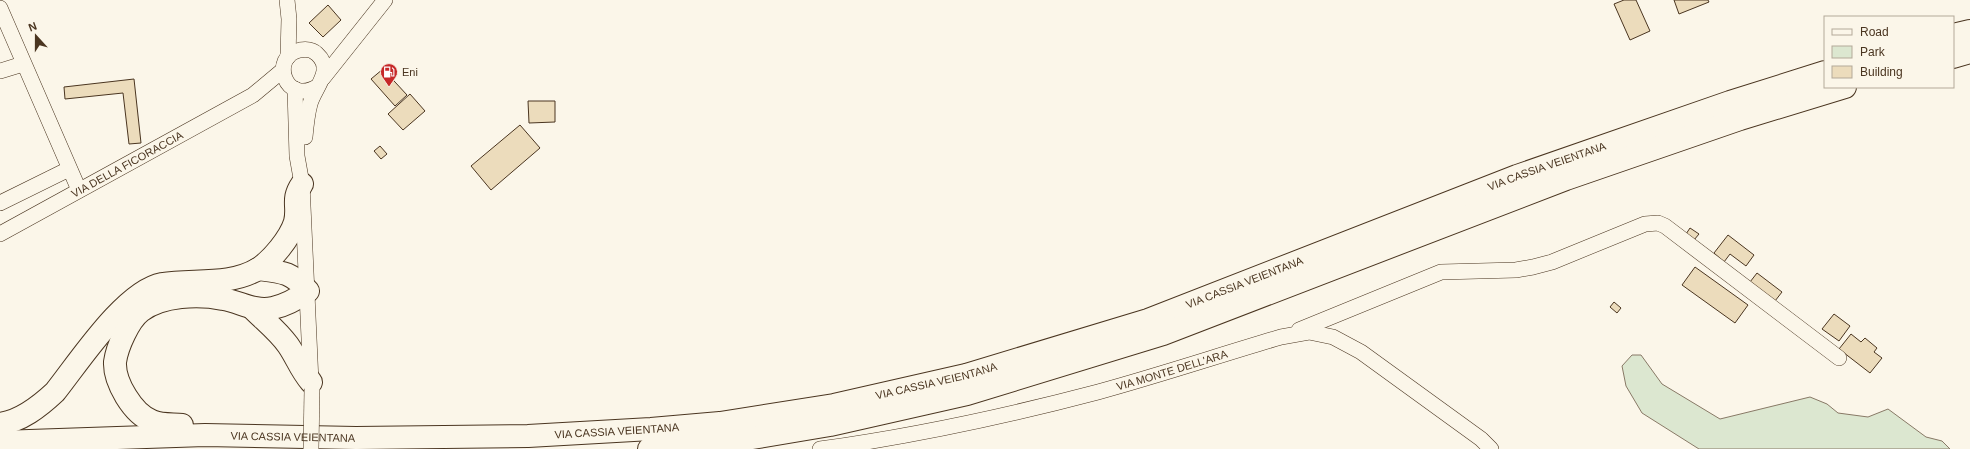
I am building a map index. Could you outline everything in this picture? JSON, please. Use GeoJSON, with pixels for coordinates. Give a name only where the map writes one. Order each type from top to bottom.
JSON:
{"type":"FeatureCollection","features":[{"type":"Feature","properties":{"kind":"highway"},"geometry":{"type":"LineString","coordinates":[[1954,35],[1970,31]]}},
{"type":"Feature","properties":{"kind":"highway"},"geometry":{"type":"LineString","coordinates":[[1954,56],[1970,52]]}},
{"type":"Feature","properties":{"kind":"highway","name":"VIA CASSIA VEIENTANA"},"geometry":{"type":"LineString","coordinates":[[0,442],[205,435],[356,438],[551,434],[651,429],[720,423],[841,403],[966,375],[1148,320],[1517,176],[1730,102],[1824,72]]}},
{"type":"Feature","properties":{"kind":"highway","name":"VIA CASSIA VEIENTANA"},"geometry":{"type":"LineString","coordinates":[[649,449],[716,444],[830,425],[967,394],[1163,334],[1566,179],[1740,119],[1842,88]]}},
{"type":"Feature","properties":{"kind":"highway"},"geometry":{"type":"LineString","coordinates":[[0,424],[12,422],[32,411],[47,400],[122,308],[147,290],[162,284],[216,280],[242,275],[258,269],[285,244],[295,221],[296,193],[302,184]]}},
{"type":"Feature","properties":{"kind":"highway"},"geometry":{"type":"LineString","coordinates":[[205,435],[195,427],[152,422],[133,408],[120,383],[115,362],[125,331],[141,311],[166,300],[198,295],[225,299],[253,309],[272,309],[290,303],[308,291],[296,277],[279,271],[258,269]]}},
{"type":"Feature","properties":{"kind":"highway"},"geometry":{"type":"LineString","coordinates":[[253,309],[276,330],[289,347],[301,370],[312,385]]}},
{"type":"Feature","properties":{"kind":"highway"},"geometry":{"type":"LineString","coordinates":[[692,449],[716,444]]}},
{"type":"Feature","properties":{"kind":"street"},"geometry":{"type":"LineString","coordinates":[[287,0],[290,59],[284,76],[292,87],[297,156],[302,184],[312,385],[311,449]]}},
{"type":"Feature","properties":{"kind":"street"},"geometry":{"type":"LineString","coordinates":[[302,184],[307,115],[314,93],[320,82],[352,40],[385,0]]}},
{"type":"Feature","properties":{"kind":"street"},"geometry":{"type":"LineString","coordinates":[[0,8],[79,190]]}},
{"type":"Feature","properties":{"kind":"street"},"geometry":{"type":"LineString","coordinates":[[290,59],[306,49],[318,54],[335,49],[352,40]]}},
{"type":"Feature","properties":{"kind":"street"},"geometry":{"type":"LineString","coordinates":[[292,87],[305,91],[320,82],[324,66],[318,54]]}},
{"type":"Feature","properties":{"kind":"street","name":"VIA DELLA FICORACCIA"},"geometry":{"type":"LineString","coordinates":[[0,234],[253,95],[290,59]]}},
{"type":"Feature","properties":{"kind":"street"},"geometry":{"type":"LineString","coordinates":[[0,71],[23,64]]}},
{"type":"Feature","properties":{"kind":"street","name":"VIA DELLA FICORACCIA"},"geometry":{"type":"LineString","coordinates":[[253,95],[292,87]]}},
{"type":"Feature","properties":{"kind":"street"},"geometry":{"type":"LineString","coordinates":[[0,203],[69,169]]}},
{"type":"Feature","properties":{"kind":"street"},"geometry":{"type":"LineString","coordinates":[[1281,337],[1436,274],[1448,271],[1516,270],[1545,265],[1636,227],[1658,223],[1665,226],[1839,358]]}},
{"type":"Feature","properties":{"kind":"street","name":"VIA MONTE DELL'ARA"},"geometry":{"type":"LineString","coordinates":[[820,449],[876,441],[960,424],[1099,391],[1281,337],[1309,332],[1333,337],[1361,352],[1481,439],[1491,449]]}},
{"type":"Feature","properties":{"kind":"green space"},"geometry":{"type":"Polygon","coordinates":[[[1632,355],[1641,355],[1662,384],[1720,419],[1810,397],[1827,404],[1838,413],[1868,417],[1888,409],[1926,437],[1942,441],[1950,449],[1699,449],[1642,413],[1626,386],[1622,366],[1632,355]]]}},
{"type":"Feature","properties":{"kind":"building"},"geometry":{"type":"Polygon","coordinates":[[[1624,0],[1636,0],[1650,31],[1630,40],[1614,4],[1624,0]]]}},
{"type":"Feature","properties":{"kind":"building"},"geometry":{"type":"Polygon","coordinates":[[[1674,0],[1708,0],[1709,2],[1679,14],[1674,0]]]}},
{"type":"Feature","properties":{"kind":"building"},"geometry":{"type":"Polygon","coordinates":[[[328,5],[341,20],[323,37],[309,23],[328,5]]]}},
{"type":"Feature","properties":{"kind":"building","name":"Eni"},"geometry":{"type":"Polygon","coordinates":[[[383,69],[407,95],[395,106],[371,79],[383,69]]]}},
{"type":"Feature","properties":{"kind":"building"},"geometry":{"type":"Polygon","coordinates":[[[134,79],[141,143],[129,144],[123,93],[65,99],[64,87],[134,79]]]}},
{"type":"Feature","properties":{"kind":"building"},"geometry":{"type":"Polygon","coordinates":[[[410,94],[425,111],[403,130],[388,114],[410,94]]]}},
{"type":"Feature","properties":{"kind":"building"},"geometry":{"type":"Polygon","coordinates":[[[528,101],[555,101],[555,122],[529,123],[528,101]]]}},
{"type":"Feature","properties":{"kind":"building"},"geometry":{"type":"Polygon","coordinates":[[[520,125],[540,148],[491,190],[471,166],[520,125]]]}},
{"type":"Feature","properties":{"kind":"building"},"geometry":{"type":"Polygon","coordinates":[[[380,146],[387,154],[381,159],[374,151],[380,146]]]}},
{"type":"Feature","properties":{"kind":"building"},"geometry":{"type":"Polygon","coordinates":[[[1690,228],[1699,234],[1694,240],[1686,234],[1690,228]]]}},
{"type":"Feature","properties":{"kind":"building"},"geometry":{"type":"Polygon","coordinates":[[[1728,235],[1754,255],[1746,266],[1730,254],[1724,262],[1714,253],[1728,235]]]}},
{"type":"Feature","properties":{"kind":"building"},"geometry":{"type":"Polygon","coordinates":[[[1695,267],[1748,305],[1735,323],[1682,285],[1695,267]]]}},
{"type":"Feature","properties":{"kind":"building"},"geometry":{"type":"Polygon","coordinates":[[[1757,273],[1782,292],[1775,301],[1750,282],[1757,273]]]}},
{"type":"Feature","properties":{"kind":"building"},"geometry":{"type":"Polygon","coordinates":[[[1614,302],[1621,308],[1617,313],[1610,307],[1614,302]]]}},
{"type":"Feature","properties":{"kind":"building"},"geometry":{"type":"Polygon","coordinates":[[[1834,314],[1850,326],[1839,341],[1822,329],[1834,314]]]}},
{"type":"Feature","properties":{"kind":"building"},"geometry":{"type":"Polygon","coordinates":[[[1851,334],[1861,342],[1865,338],[1877,348],[1874,352],[1882,358],[1870,373],[1839,349],[1851,334]]]}},
{"type":"Feature","properties":{"kind":"place","name":"Eni"},"geometry":{"type":"Point","coordinates":[389,87]}}]}
